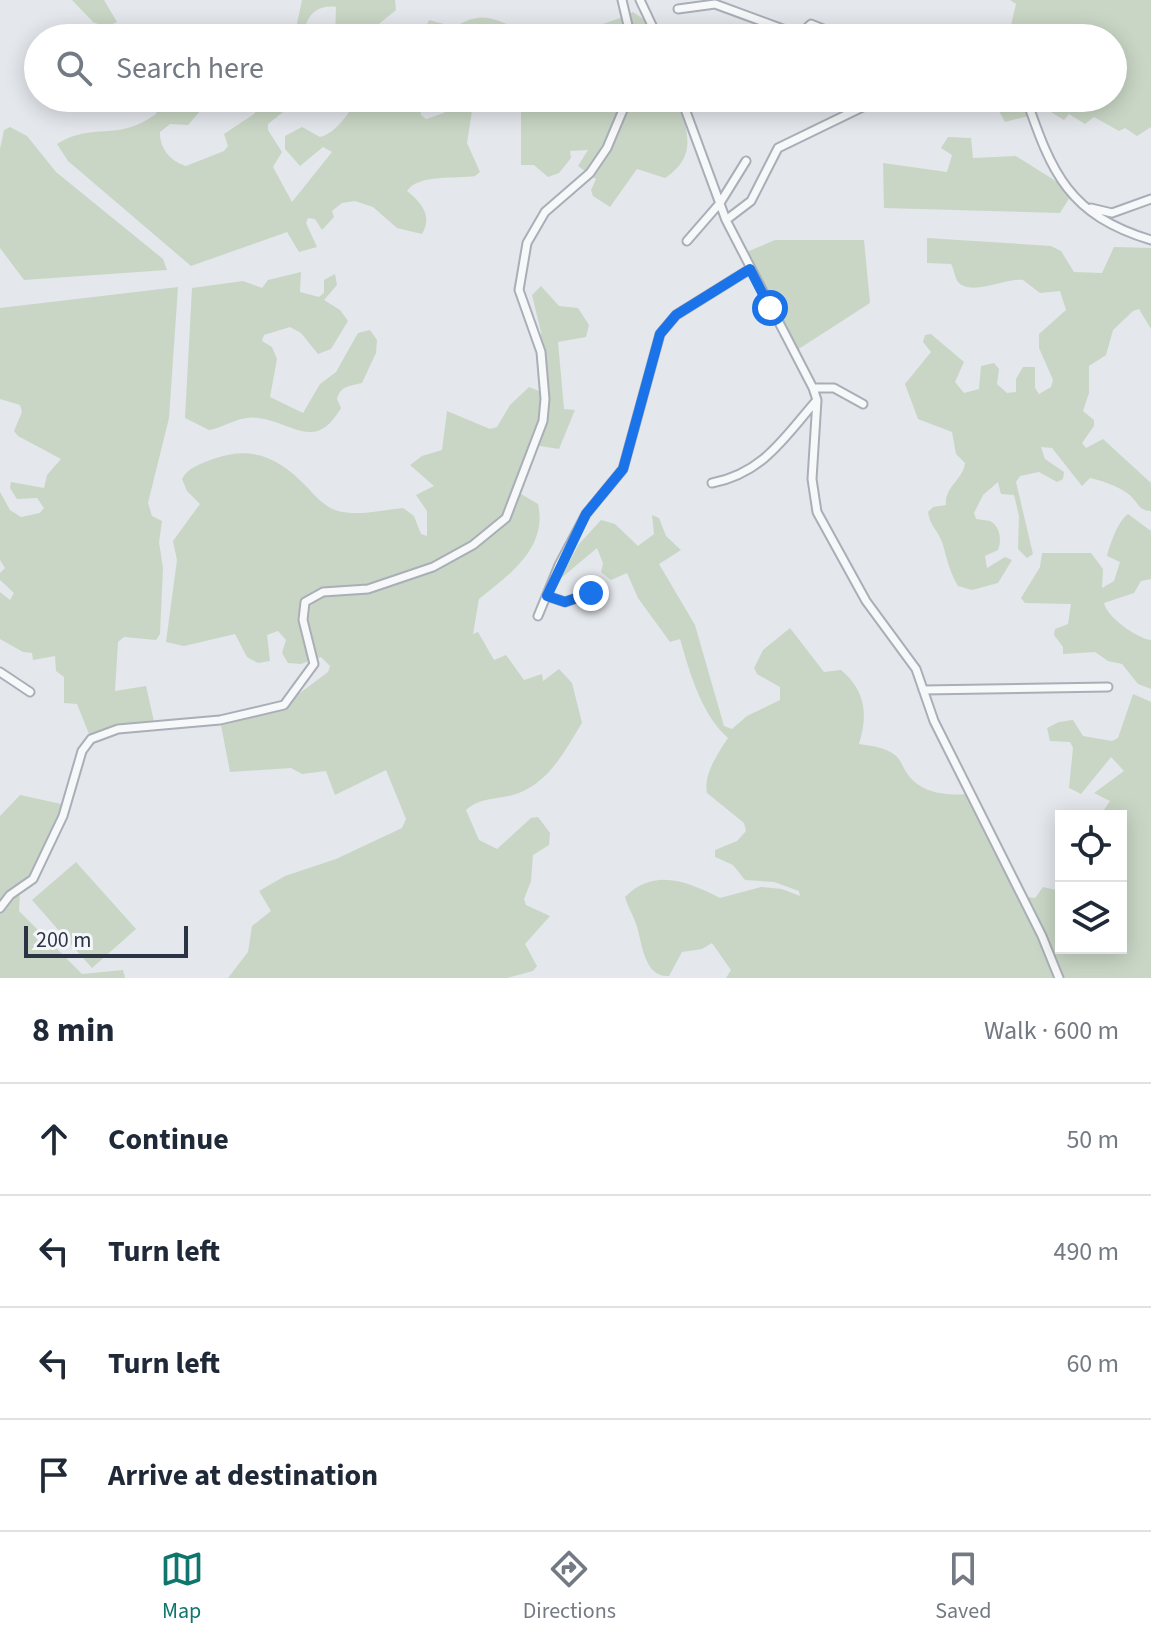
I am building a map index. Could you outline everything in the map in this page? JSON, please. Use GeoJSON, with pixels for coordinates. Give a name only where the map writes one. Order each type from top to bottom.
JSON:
{"type":"FeatureCollection","features":[{"type":"Feature","properties":{"kind":"street"},"geometry":{"type":"LineString","coordinates":[[622,0],[628,24]]}},
{"type":"Feature","properties":{"kind":"street"},"geometry":{"type":"LineString","coordinates":[[644,2],[653,24]]}},
{"type":"Feature","properties":{"kind":"street"},"geometry":{"type":"LineString","coordinates":[[678,9],[715,4],[769,24]]}},
{"type":"Feature","properties":{"kind":"street"},"geometry":{"type":"LineString","coordinates":[[0,900],[33,879],[63,816],[78,760],[91,739],[118,729],[220,720],[284,705],[314,664],[302,614],[308,600],[323,592],[368,589],[433,567],[473,545],[506,518],[543,421],[545,399],[541,352],[529,327],[519,290],[527,243],[545,212],[590,173],[607,148],[622,112]]}},
{"type":"Feature","properties":{"kind":"street"},"geometry":{"type":"LineString","coordinates":[[686,112],[726,220],[817,400],[812,479],[817,512],[866,601],[916,669],[944,743],[1047,946],[1059,978]]}},
{"type":"Feature","properties":{"kind":"street"},"geometry":{"type":"LineString","coordinates":[[726,220],[751,201],[778,148],[852,112]]}},
{"type":"Feature","properties":{"kind":"street"},"geometry":{"type":"LineString","coordinates":[[1031,112],[1050,163],[1061,182],[1113,228],[1151,240]]}},
{"type":"Feature","properties":{"kind":"street"},"geometry":{"type":"LineString","coordinates":[[687,241],[720,203],[746,161]]}},
{"type":"Feature","properties":{"kind":"street"},"geometry":{"type":"LineString","coordinates":[[1086,205],[1112,213],[1151,199]]}},
{"type":"Feature","properties":{"kind":"street"},"geometry":{"type":"LineString","coordinates":[[538,616],[586,514],[623,469],[660,334],[676,315],[750,269]]}},
{"type":"Feature","properties":{"kind":"street"},"geometry":{"type":"LineString","coordinates":[[813,388],[834,388],[863,404]]}},
{"type":"Feature","properties":{"kind":"street"},"geometry":{"type":"LineString","coordinates":[[712,483],[745,474],[782,443],[817,400]]}},
{"type":"Feature","properties":{"kind":"street"},"geometry":{"type":"LineString","coordinates":[[547,596],[565,602],[591,593]]}},
{"type":"Feature","properties":{"kind":"street"},"geometry":{"type":"LineString","coordinates":[[0,672],[30,692]]}},
{"type":"Feature","properties":{"kind":"street"},"geometry":{"type":"LineString","coordinates":[[923,690],[1108,687]]}},
{"type":"Feature","properties":{"kind":"street"},"geometry":{"type":"LineString","coordinates":[[0,908],[10,895]]}},
{"type":"Feature","properties":{"kind":"green space"},"geometry":{"type":"Polygon","coordinates":[[[72,0],[104,0],[117,22],[93,22],[72,0]]]}},
{"type":"Feature","properties":{"kind":"green space"},"geometry":{"type":"Polygon","coordinates":[[[302,0],[395,0],[396,10],[379,24],[335,24],[336,7],[329,7],[317,10],[306,24],[297,24],[302,0]]]}},
{"type":"Feature","properties":{"kind":"green space"},"geometry":{"type":"Polygon","coordinates":[[[1010,0],[1151,0],[1151,127],[1137,136],[1125,128],[1119,131],[1094,117],[1085,124],[1069,114],[1064,120],[1051,112],[1127,112],[1127,24],[1011,24],[1016,4],[1010,0]]]}},
{"type":"Feature","properties":{"kind":"green space"},"geometry":{"type":"Polygon","coordinates":[[[633,12],[651,24],[602,24],[633,12]]]}},
{"type":"Feature","properties":{"kind":"green space"},"geometry":{"type":"Polygon","coordinates":[[[478,18],[508,24],[462,24],[478,18]]]}},
{"type":"Feature","properties":{"kind":"green space"},"geometry":{"type":"Polygon","coordinates":[[[199,112],[188,125],[170,124],[160,132],[167,154],[186,166],[224,151],[228,146],[224,134],[256,112],[283,112],[268,124],[268,130],[282,152],[273,167],[292,202],[332,152],[323,147],[300,166],[285,149],[285,136],[302,127],[320,137],[326,135],[348,112],[421,112],[426,119],[444,112],[472,112],[467,143],[480,172],[475,176],[420,182],[407,191],[426,215],[422,234],[397,228],[373,207],[355,201],[342,203],[332,211],[334,217],[322,230],[315,219],[308,218],[306,223],[317,247],[299,252],[287,232],[191,266],[68,161],[57,144],[82,134],[129,128],[156,114],[199,112]]]}},
{"type":"Feature","properties":{"kind":"green space"},"geometry":{"type":"Polygon","coordinates":[[[682,112],[687,132],[686,152],[683,161],[665,178],[637,169],[610,207],[593,196],[591,190],[596,179],[578,166],[588,150],[570,151],[571,158],[559,173],[548,177],[534,165],[521,165],[521,113],[682,112]]]}},
{"type":"Feature","properties":{"kind":"green space"},"geometry":{"type":"Polygon","coordinates":[[[1000,112],[1028,112],[1028,116],[1005,122],[1000,112]]]}},
{"type":"Feature","properties":{"kind":"green space"},"geometry":{"type":"Polygon","coordinates":[[[10,127],[27,136],[56,172],[163,259],[167,270],[24,280],[0,248],[0,149],[4,130],[10,127]]]}},
{"type":"Feature","properties":{"kind":"green space"},"geometry":{"type":"Polygon","coordinates":[[[948,137],[971,138],[973,158],[1016,156],[1073,192],[1060,213],[884,208],[883,163],[947,172],[952,155],[941,148],[948,137]]]}},
{"type":"Feature","properties":{"kind":"green space"},"geometry":{"type":"Polygon","coordinates":[[[927,238],[1051,246],[1061,251],[1074,272],[1102,273],[1114,247],[1151,248],[1151,329],[1139,309],[1133,311],[1113,330],[1106,355],[1089,366],[1089,393],[1083,411],[1094,420],[1094,426],[1082,443],[1086,448],[1103,439],[1151,483],[1151,511],[1143,509],[1127,493],[1109,484],[1090,478],[1082,486],[1052,448],[1041,447],[1045,459],[1064,472],[1063,479],[1057,482],[1039,472],[1020,476],[1016,482],[1033,554],[1027,558],[1018,549],[1019,516],[1014,495],[1001,494],[998,482],[983,495],[974,513],[976,519],[993,523],[999,534],[998,550],[985,556],[987,568],[1005,557],[1012,560],[998,583],[972,590],[958,586],[928,512],[933,507],[946,505],[948,493],[965,463],[956,454],[952,432],[918,419],[905,384],[931,352],[923,342],[925,335],[931,334],[964,362],[955,382],[964,393],[979,389],[981,366],[994,363],[999,369],[997,384],[1007,393],[1016,392],[1016,379],[1023,367],[1035,367],[1035,388],[1039,394],[1051,387],[1053,380],[1039,348],[1039,334],[1066,310],[1060,291],[1040,293],[1023,280],[972,288],[964,286],[958,282],[951,264],[927,263],[927,238]]]}},
{"type":"Feature","properties":{"kind":"green space"},"geometry":{"type":"Polygon","coordinates":[[[775,240],[864,240],[870,303],[794,352],[742,254],[775,240]]]}},
{"type":"Feature","properties":{"kind":"green space"},"geometry":{"type":"Polygon","coordinates":[[[301,272],[300,292],[319,297],[324,293],[324,280],[335,274],[337,285],[324,300],[340,310],[348,321],[331,349],[318,354],[301,333],[290,327],[264,335],[262,341],[272,347],[277,359],[270,397],[303,413],[320,384],[336,372],[358,333],[370,330],[377,340],[376,353],[362,383],[340,391],[337,399],[341,408],[331,422],[313,432],[251,418],[209,430],[185,418],[192,288],[243,281],[262,288],[268,280],[301,272]]]}},
{"type":"Feature","properties":{"kind":"green space"},"geometry":{"type":"Polygon","coordinates":[[[541,286],[559,306],[578,308],[589,325],[586,337],[558,342],[564,409],[575,410],[559,449],[534,445],[516,491],[538,504],[540,520],[537,534],[524,559],[479,599],[473,634],[478,632],[494,660],[506,655],[524,680],[542,674],[543,681],[559,669],[572,683],[582,723],[556,763],[540,780],[519,793],[478,802],[466,810],[479,840],[497,849],[531,818],[538,817],[550,833],[549,845],[533,855],[531,881],[524,899],[526,905],[550,916],[525,944],[537,966],[533,971],[507,978],[228,978],[248,952],[252,926],[271,911],[259,891],[285,876],[336,859],[402,828],[406,819],[386,770],[335,795],[326,771],[302,774],[291,768],[230,772],[220,720],[284,705],[328,672],[330,666],[321,657],[301,664],[288,663],[282,653],[286,640],[278,631],[267,635],[270,661],[258,663],[247,657],[235,634],[184,646],[166,642],[177,560],[173,541],[200,504],[187,491],[182,479],[191,469],[213,459],[241,453],[253,454],[286,468],[331,508],[360,513],[403,508],[414,516],[421,534],[427,536],[427,511],[416,495],[434,486],[410,465],[422,456],[442,450],[447,411],[490,429],[497,427],[510,405],[529,387],[544,393],[541,332],[532,295],[541,286]]]}},
{"type":"Feature","properties":{"kind":"green space"},"geometry":{"type":"Polygon","coordinates":[[[178,287],[169,418],[148,503],[152,516],[162,521],[159,542],[163,568],[160,634],[156,640],[124,637],[118,642],[115,691],[146,686],[155,726],[131,727],[91,739],[77,704],[64,703],[64,677],[56,671],[55,656],[33,660],[32,653],[23,652],[0,639],[0,592],[10,600],[14,593],[0,580],[0,573],[5,568],[0,560],[0,492],[10,510],[21,517],[40,513],[44,508],[37,498],[17,499],[10,488],[11,482],[44,488],[47,475],[61,459],[18,436],[14,431],[22,412],[20,405],[0,399],[0,308],[178,287]]]}},
{"type":"Feature","properties":{"kind":"green space"},"geometry":{"type":"Polygon","coordinates":[[[1128,514],[1151,531],[1151,579],[1141,581],[1134,593],[1104,603],[1123,626],[1151,640],[1151,689],[1138,684],[1122,664],[1108,661],[1095,652],[1063,654],[1063,647],[1054,635],[1055,629],[1068,624],[1071,604],[1025,603],[1021,598],[1040,567],[1042,553],[1091,553],[1103,569],[1102,588],[1114,581],[1120,562],[1107,556],[1118,527],[1128,514]]]}},
{"type":"Feature","properties":{"kind":"green space"},"geometry":{"type":"Polygon","coordinates":[[[652,515],[659,518],[666,536],[681,550],[659,564],[695,625],[724,726],[732,729],[747,716],[780,700],[780,687],[757,674],[754,668],[763,650],[790,628],[824,672],[841,670],[856,686],[864,713],[859,744],[895,755],[914,782],[928,790],[943,794],[967,794],[1022,896],[1035,898],[1043,887],[1055,890],[1055,954],[1127,954],[1127,810],[1104,810],[1110,801],[1094,793],[1124,771],[1111,757],[1081,794],[1069,788],[1073,748],[1070,742],[1050,741],[1047,728],[1073,720],[1083,736],[1112,741],[1118,738],[1133,694],[1151,702],[1151,978],[726,978],[731,970],[712,943],[702,949],[682,952],[669,976],[654,971],[646,958],[625,897],[636,888],[648,882],[672,880],[720,898],[761,887],[782,889],[800,896],[799,891],[774,882],[745,880],[733,865],[715,857],[715,850],[737,841],[746,831],[744,823],[707,793],[709,772],[728,738],[704,705],[680,639],[670,642],[638,598],[627,573],[611,580],[601,572],[603,563],[597,548],[560,579],[579,544],[601,520],[615,524],[638,546],[654,534],[652,515]]]}},
{"type":"Feature","properties":{"kind":"green space"},"geometry":{"type":"Polygon","coordinates":[[[20,795],[66,805],[33,879],[20,889],[19,911],[82,974],[123,970],[125,978],[0,978],[0,816],[20,795]]]}},
{"type":"Feature","properties":{"kind":"green space"},"geometry":{"type":"Polygon","coordinates":[[[76,862],[136,929],[92,968],[32,900],[76,862]]]}},
{"type":"Feature","properties":{"kind":"route"},"geometry":{"type":"LineString","coordinates":[[591,593],[565,602],[547,596],[559,565],[586,514],[623,469],[660,334],[666,324],[750,269],[770,308]]}}]}
